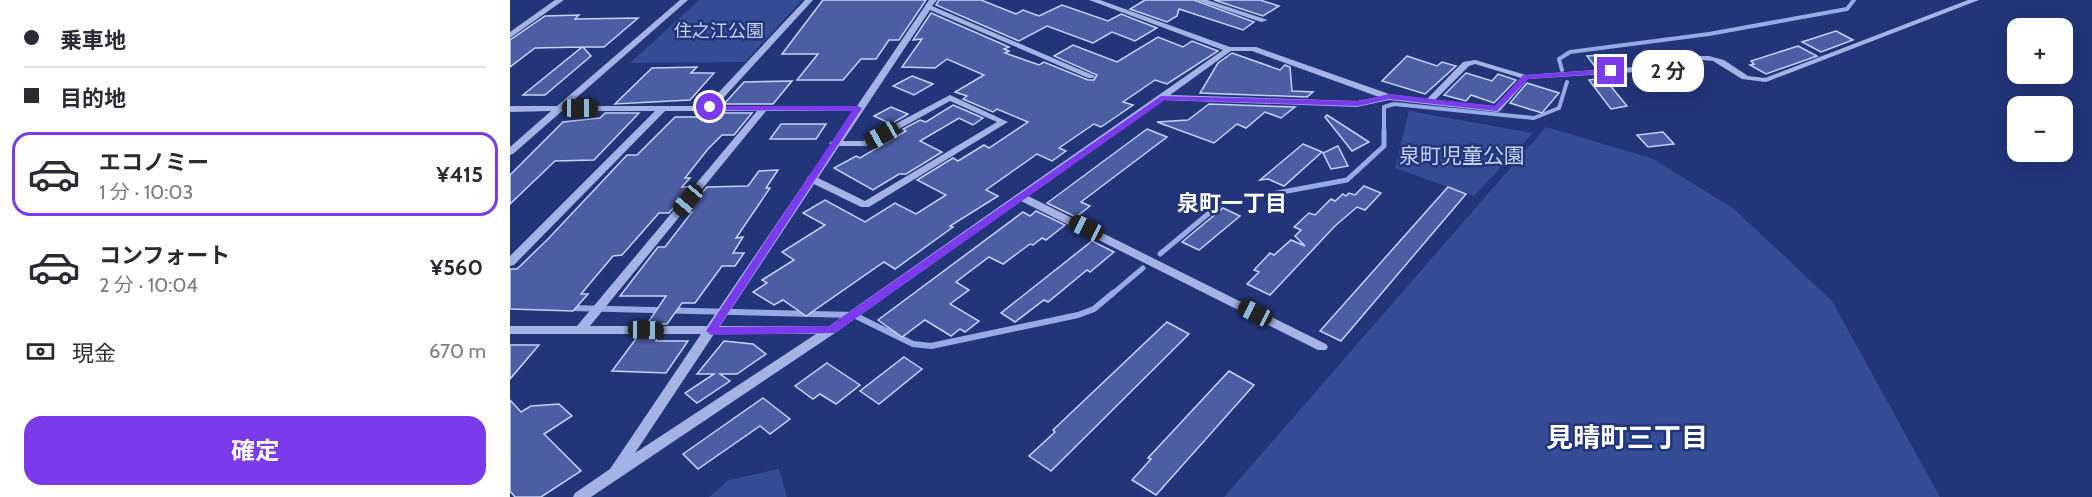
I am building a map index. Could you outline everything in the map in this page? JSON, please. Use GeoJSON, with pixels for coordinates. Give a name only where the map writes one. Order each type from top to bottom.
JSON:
{"type":"FeatureCollection","features":[{"type":"Feature","properties":{"kind":"street"},"geometry":{"type":"LineString","coordinates":[[510,36],[560,0]]}},
{"type":"Feature","properties":{"kind":"street"},"geometry":{"type":"LineString","coordinates":[[510,152],[684,0]]}},
{"type":"Feature","properties":{"kind":"street"},"geometry":{"type":"LineString","coordinates":[[710,107],[809,0]]}},
{"type":"Feature","properties":{"kind":"street"},"geometry":{"type":"LineString","coordinates":[[1093,0],[1229,49],[1253,49],[1389,97],[1497,109],[1526,77]]}},
{"type":"Feature","properties":{"kind":"street"},"geometry":{"type":"LineString","coordinates":[[1200,0],[1264,20]]}},
{"type":"Feature","properties":{"kind":"street"},"geometry":{"type":"LineString","coordinates":[[1429,101],[1466,64],[1475,62],[1526,77],[1649,68],[1700,58],[1713,58],[1738,76],[1752,81],[1766,80],[1975,0]]}},
{"type":"Feature","properties":{"kind":"street"},"geometry":{"type":"LineString","coordinates":[[613,474],[711,331],[834,143],[930,4],[1091,76]]}},
{"type":"Feature","properties":{"kind":"street"},"geometry":{"type":"LineString","coordinates":[[580,497],[831,330],[1229,49]]}},
{"type":"Feature","properties":{"kind":"street"},"geometry":{"type":"LineString","coordinates":[[1163,97],[1358,104],[1389,97]]}},
{"type":"Feature","properties":{"kind":"street"},"geometry":{"type":"LineString","coordinates":[[812,178],[865,205],[1004,122],[950,98],[865,144],[834,143]]}},
{"type":"Feature","properties":{"kind":"street"},"geometry":{"type":"LineString","coordinates":[[510,261],[663,108]]}},
{"type":"Feature","properties":{"kind":"street"},"geometry":{"type":"LineString","coordinates":[[510,109],[858,108]]}},
{"type":"Feature","properties":{"kind":"street"},"geometry":{"type":"LineString","coordinates":[[580,330],[763,109]]}},
{"type":"Feature","properties":{"kind":"street"},"geometry":{"type":"LineString","coordinates":[[1022,196],[1322,347]]}},
{"type":"Feature","properties":{"kind":"street"},"geometry":{"type":"LineString","coordinates":[[510,330],[831,330]]}},
{"type":"Feature","properties":{"kind":"green space","name":"住之江公園"},"geometry":{"type":"Polygon","coordinates":[[[699,0],[802,0],[745,62],[630,63],[699,0]]]}},
{"type":"Feature","properties":{"kind":"green space","name":"泉町児童公園"},"geometry":{"type":"Polygon","coordinates":[[[1409,111],[1533,133],[1474,196],[1395,168],[1409,111]]]}},
{"type":"Feature","properties":{"kind":"green space"},"geometry":{"type":"Polygon","coordinates":[[[1546,127],[1651,158],[1733,208],[1832,301],[1940,497],[1224,497],[1546,127]]]}},
{"type":"Feature","properties":{"kind":"green space"},"geometry":{"type":"Polygon","coordinates":[[[779,469],[787,497],[709,497],[729,480],[779,469]]]}},
{"type":"Feature","properties":{"kind":"building"},"geometry":{"type":"Polygon","coordinates":[[[823,0],[926,0],[899,40],[889,40],[876,59],[861,59],[843,80],[797,80],[818,54],[782,54],[823,0]]]}},
{"type":"Feature","properties":{"kind":"building"},"geometry":{"type":"Polygon","coordinates":[[[939,0],[981,0],[1016,14],[1023,10],[1039,16],[1062,5],[1108,21],[1121,14],[1157,28],[1135,41],[1112,32],[1093,43],[1047,26],[1019,41],[936,5],[939,0]]]}},
{"type":"Feature","properties":{"kind":"building"},"geometry":{"type":"Polygon","coordinates":[[[1145,0],[1194,0],[1254,22],[1243,30],[1179,9],[1177,16],[1167,22],[1130,9],[1145,0]]]}},
{"type":"Feature","properties":{"kind":"building"},"geometry":{"type":"Polygon","coordinates":[[[1214,0],[1260,0],[1279,6],[1263,16],[1214,0]]]}},
{"type":"Feature","properties":{"kind":"building"},"geometry":{"type":"Polygon","coordinates":[[[931,13],[1009,47],[1004,49],[1009,51],[1005,53],[1039,65],[1044,62],[1088,80],[1094,80],[1097,75],[1054,56],[1073,45],[1117,62],[1158,37],[1183,47],[1192,41],[1218,51],[1167,84],[1155,80],[1123,102],[1133,105],[1101,127],[1094,124],[1059,148],[1066,151],[1052,161],[1037,154],[986,190],[998,196],[950,226],[953,227],[895,269],[884,262],[806,316],[783,300],[774,305],[753,292],[767,283],[762,280],[794,260],[782,252],[825,225],[803,213],[825,200],[865,222],[895,203],[916,214],[946,195],[917,180],[953,158],[958,161],[984,145],[989,148],[1028,122],[997,109],[993,112],[963,99],[967,96],[955,92],[984,75],[947,59],[935,68],[902,67],[922,39],[913,40],[931,13]]]}},
{"type":"Feature","properties":{"kind":"building"},"geometry":{"type":"Polygon","coordinates":[[[579,15],[575,19],[638,18],[604,47],[583,47],[591,56],[545,95],[523,95],[582,47],[535,48],[510,67],[510,40],[545,16],[579,15]]]}},
{"type":"Feature","properties":{"kind":"building"},"geometry":{"type":"Polygon","coordinates":[[[1836,31],[1853,40],[1821,52],[1802,42],[1836,31]]]}},
{"type":"Feature","properties":{"kind":"building"},"geometry":{"type":"Polygon","coordinates":[[[1798,46],[1817,56],[1766,74],[1750,65],[1754,64],[1751,61],[1798,46]]]}},
{"type":"Feature","properties":{"kind":"building"},"geometry":{"type":"Polygon","coordinates":[[[1232,53],[1280,70],[1285,65],[1290,67],[1292,91],[1313,92],[1307,97],[1200,93],[1218,63],[1232,53]]]}},
{"type":"Feature","properties":{"kind":"building"},"geometry":{"type":"Polygon","coordinates":[[[1603,55],[1613,66],[1596,68],[1587,56],[1603,55]]]}},
{"type":"Feature","properties":{"kind":"building"},"geometry":{"type":"Polygon","coordinates":[[[1407,56],[1437,66],[1442,62],[1456,66],[1425,94],[1382,81],[1407,56]]]}},
{"type":"Feature","properties":{"kind":"building"},"geometry":{"type":"Polygon","coordinates":[[[697,67],[691,73],[714,73],[690,100],[615,104],[652,68],[697,67]]]}},
{"type":"Feature","properties":{"kind":"building"},"geometry":{"type":"Polygon","coordinates":[[[1466,73],[1492,81],[1498,74],[1516,80],[1494,103],[1471,95],[1466,101],[1444,95],[1466,73]]]}},
{"type":"Feature","properties":{"kind":"building"},"geometry":{"type":"Polygon","coordinates":[[[912,76],[933,84],[914,95],[893,86],[912,76]]]}},
{"type":"Feature","properties":{"kind":"building"},"geometry":{"type":"Polygon","coordinates":[[[1604,78],[1627,106],[1611,109],[1589,80],[1604,78]]]}},
{"type":"Feature","properties":{"kind":"building"},"geometry":{"type":"Polygon","coordinates":[[[792,81],[773,104],[724,104],[744,82],[792,81]]]}},
{"type":"Feature","properties":{"kind":"building"},"geometry":{"type":"Polygon","coordinates":[[[1527,83],[1559,93],[1542,113],[1510,103],[1527,83]]]}},
{"type":"Feature","properties":{"kind":"building"},"geometry":{"type":"Polygon","coordinates":[[[1209,104],[1295,107],[1281,118],[1265,112],[1246,128],[1237,124],[1214,143],[1157,122],[1188,120],[1209,104]]]}},
{"type":"Feature","properties":{"kind":"building"},"geometry":{"type":"Polygon","coordinates":[[[953,105],[983,118],[973,125],[959,118],[920,141],[942,152],[906,174],[899,174],[873,190],[834,168],[856,156],[860,158],[906,131],[903,129],[920,120],[926,122],[953,105]]]}},
{"type":"Feature","properties":{"kind":"building"},"geometry":{"type":"Polygon","coordinates":[[[891,107],[908,114],[891,124],[874,116],[891,107]]]}},
{"type":"Feature","properties":{"kind":"building"},"geometry":{"type":"Polygon","coordinates":[[[605,113],[639,113],[594,160],[555,161],[510,204],[510,175],[563,122],[600,118],[605,113]]]}},
{"type":"Feature","properties":{"kind":"building"},"geometry":{"type":"Polygon","coordinates":[[[715,113],[752,113],[734,135],[722,135],[708,149],[685,178],[690,178],[682,187],[691,187],[669,213],[659,213],[622,255],[613,256],[581,294],[588,294],[573,311],[510,309],[510,269],[517,269],[548,239],[627,155],[637,155],[675,117],[712,117],[715,113]]]}},
{"type":"Feature","properties":{"kind":"building"},"geometry":{"type":"Polygon","coordinates":[[[1327,115],[1369,142],[1352,151],[1325,117],[1327,115]]]}},
{"type":"Feature","properties":{"kind":"building"},"geometry":{"type":"Polygon","coordinates":[[[781,124],[826,124],[816,139],[770,139],[781,124]]]}},
{"type":"Feature","properties":{"kind":"building"},"geometry":{"type":"Polygon","coordinates":[[[1147,129],[1167,137],[1081,202],[1090,206],[1076,217],[1047,203],[1147,129]]]}},
{"type":"Feature","properties":{"kind":"building"},"geometry":{"type":"Polygon","coordinates":[[[1663,132],[1674,144],[1648,147],[1637,135],[1663,132]]]}},
{"type":"Feature","properties":{"kind":"building"},"geometry":{"type":"Polygon","coordinates":[[[1303,144],[1322,152],[1284,186],[1268,179],[1260,180],[1303,144]]]}},
{"type":"Feature","properties":{"kind":"building"},"geometry":{"type":"Polygon","coordinates":[[[1338,146],[1348,166],[1331,169],[1323,153],[1338,146]]]}},
{"type":"Feature","properties":{"kind":"building"},"geometry":{"type":"Polygon","coordinates":[[[778,170],[766,188],[770,188],[736,238],[743,237],[733,253],[744,253],[735,266],[722,266],[695,303],[682,303],[667,324],[647,324],[666,296],[620,296],[658,247],[665,247],[692,212],[686,212],[707,187],[748,186],[759,171],[778,170]]]}},
{"type":"Feature","properties":{"kind":"building"},"geometry":{"type":"Polygon","coordinates":[[[1364,186],[1381,193],[1365,210],[1357,207],[1335,226],[1270,295],[1247,284],[1259,272],[1254,270],[1270,253],[1274,255],[1291,240],[1305,246],[1295,236],[1301,230],[1294,227],[1309,213],[1315,215],[1331,199],[1335,201],[1343,194],[1346,196],[1349,193],[1355,195],[1364,186]]]}},
{"type":"Feature","properties":{"kind":"building"},"geometry":{"type":"Polygon","coordinates":[[[1448,187],[1466,194],[1341,341],[1320,331],[1448,187]]]}},
{"type":"Feature","properties":{"kind":"building"},"geometry":{"type":"Polygon","coordinates":[[[1223,208],[1240,216],[1199,250],[1182,242],[1223,208]]]}},
{"type":"Feature","properties":{"kind":"building"},"geometry":{"type":"Polygon","coordinates":[[[1036,211],[1065,225],[1046,240],[1042,238],[1033,245],[1030,244],[1003,264],[989,257],[956,282],[969,290],[950,304],[979,321],[965,332],[960,329],[951,336],[925,320],[902,337],[878,320],[1023,212],[1030,216],[1036,211]]]}},
{"type":"Feature","properties":{"kind":"building"},"geometry":{"type":"Polygon","coordinates":[[[1092,241],[1114,252],[1090,272],[1087,270],[1048,302],[1044,300],[1015,322],[1001,313],[1092,241]]]}},
{"type":"Feature","properties":{"kind":"building"},"geometry":{"type":"Polygon","coordinates":[[[1167,322],[1189,334],[1051,471],[1029,456],[1055,432],[1053,430],[1167,322]]]}},
{"type":"Feature","properties":{"kind":"building"},"geometry":{"type":"Polygon","coordinates":[[[638,336],[658,336],[656,341],[688,341],[666,373],[612,371],[638,336]]]}},
{"type":"Feature","properties":{"kind":"building"},"geometry":{"type":"Polygon","coordinates":[[[724,341],[753,344],[766,354],[737,374],[720,374],[730,381],[697,403],[685,393],[714,374],[697,374],[724,341]]]}},
{"type":"Feature","properties":{"kind":"building"},"geometry":{"type":"Polygon","coordinates":[[[510,345],[539,345],[510,379],[510,345]]]}},
{"type":"Feature","properties":{"kind":"building"},"geometry":{"type":"Polygon","coordinates":[[[904,357],[922,369],[879,404],[860,391],[904,357]]]}},
{"type":"Feature","properties":{"kind":"building"},"geometry":{"type":"Polygon","coordinates":[[[827,363],[860,385],[836,404],[820,394],[813,399],[795,386],[827,363]]]}},
{"type":"Feature","properties":{"kind":"building"},"geometry":{"type":"Polygon","coordinates":[[[1229,371],[1254,385],[1156,495],[1132,480],[1151,459],[1148,458],[1229,371]]]}},
{"type":"Feature","properties":{"kind":"building"},"geometry":{"type":"Polygon","coordinates":[[[763,398],[790,419],[770,434],[760,426],[698,469],[683,454],[763,398]]]}},
{"type":"Feature","properties":{"kind":"building"},"geometry":{"type":"Polygon","coordinates":[[[510,400],[521,412],[531,406],[559,404],[572,416],[544,434],[581,471],[541,497],[515,497],[510,491],[510,400]]]}},
{"type":"Feature","properties":{"kind":"waterway"},"geometry":{"type":"LineString","coordinates":[[1562,70],[1559,59],[1570,52],[1709,34],[1847,9],[1854,0]]}},
{"type":"Feature","properties":{"kind":"waterway"},"geometry":{"type":"LineString","coordinates":[[1266,195],[1347,180],[1384,146],[1384,107],[1394,104],[1534,118],[1559,108],[1567,82]]}},
{"type":"Feature","properties":{"kind":"waterway"},"geometry":{"type":"LineString","coordinates":[[1160,254],[1220,204]]}},
{"type":"Feature","properties":{"kind":"waterway"},"geometry":{"type":"LineString","coordinates":[[1111,295],[1143,268]]}},
{"type":"Feature","properties":{"kind":"waterway"},"geometry":{"type":"LineString","coordinates":[[571,308],[854,315],[913,344],[931,346],[1078,315],[1094,309],[1113,293]]}},
{"type":"Feature","properties":{"kind":"district","name":"泉町一丁目"},"geometry":{"type":"Point","coordinates":[1232,203]}},
{"type":"Feature","properties":{"kind":"district","name":"見晴町三丁目"},"geometry":{"type":"Point","coordinates":[1627,437]}},
{"type":"Feature","properties":{"kind":"route"},"geometry":{"type":"LineString","coordinates":[[710,107],[858,108],[711,331],[831,330],[1163,97],[1358,104],[1389,97],[1497,109],[1526,77],[1611,71]]}}]}
